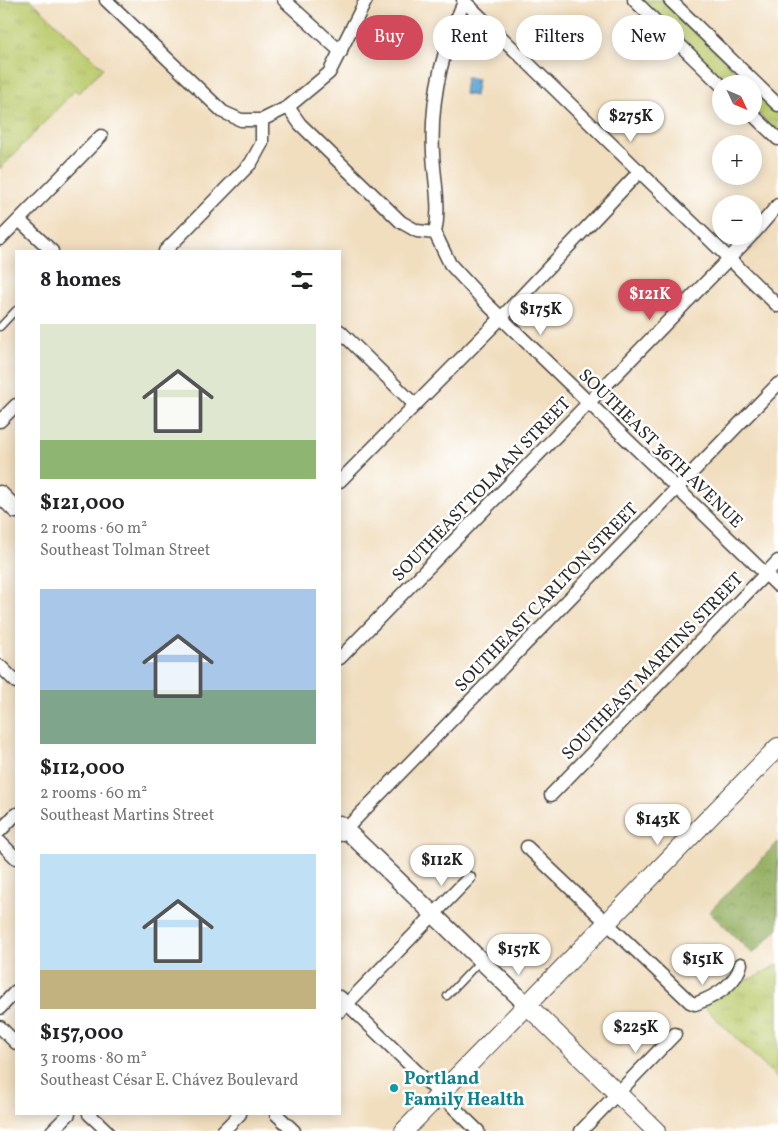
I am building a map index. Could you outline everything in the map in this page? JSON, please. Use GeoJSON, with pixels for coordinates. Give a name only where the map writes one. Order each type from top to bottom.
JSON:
{"type":"FeatureCollection","features":[{"type":"Feature","properties":{"kind":"main road"},"geometry":{"type":"LineString","coordinates":[[404,1131],[778,746]]}},
{"type":"Feature","properties":{"kind":"main road"},"geometry":{"type":"LineString","coordinates":[[526,1004],[656,1131]]}},
{"type":"Feature","properties":{"kind":"street"},"geometry":{"type":"LineString","coordinates":[[106,0],[223,112],[241,120],[262,120],[288,107],[329,73],[366,0]]}},
{"type":"Feature","properties":{"kind":"street"},"geometry":{"type":"LineString","coordinates":[[284,0],[341,52]]}},
{"type":"Feature","properties":{"kind":"street"},"geometry":{"type":"LineString","coordinates":[[634,0],[712,76]]}},
{"type":"Feature","properties":{"kind":"street"},"geometry":{"type":"LineString","coordinates":[[670,0],[778,105]]}},
{"type":"Feature","properties":{"kind":"street"},"geometry":{"type":"LineString","coordinates":[[288,107],[300,124],[401,222],[417,230],[435,233],[439,215],[432,146],[433,103],[445,48],[464,1],[731,258],[778,306]]}},
{"type":"Feature","properties":{"kind":"street"},"geometry":{"type":"LineString","coordinates":[[166,250],[251,163],[262,143],[262,120]]}},
{"type":"Feature","properties":{"kind":"street"},"geometry":{"type":"LineString","coordinates":[[762,124],[778,139]]}},
{"type":"Feature","properties":{"kind":"street"},"geometry":{"type":"LineString","coordinates":[[0,239],[101,136]]}},
{"type":"Feature","properties":{"kind":"street"},"geometry":{"type":"LineString","coordinates":[[341,480],[502,317],[640,171]]}},
{"type":"Feature","properties":{"kind":"street"},"geometry":{"type":"LineString","coordinates":[[762,224],[778,205]]}},
{"type":"Feature","properties":{"kind":"street"},"geometry":{"type":"LineString","coordinates":[[19,220],[51,250]]}},
{"type":"Feature","properties":{"kind":"street","name":"SOUTHEAST 36TH AVENUE"},"geometry":{"type":"LineString","coordinates":[[435,233],[450,264],[589,403],[778,586]]}},
{"type":"Feature","properties":{"kind":"street","name":"SOUTHEAST TOLMAN STREET"},"geometry":{"type":"LineString","coordinates":[[341,657],[742,245]]}},
{"type":"Feature","properties":{"kind":"street"},"geometry":{"type":"LineString","coordinates":[[341,332],[415,404]]}},
{"type":"Feature","properties":{"kind":"street","name":"SOUTHEAST CARLTON STREET"},"geometry":{"type":"LineString","coordinates":[[342,829],[778,384]]}},
{"type":"Feature","properties":{"kind":"street"},"geometry":{"type":"LineString","coordinates":[[0,422],[15,406]]}},
{"type":"Feature","properties":{"kind":"street"},"geometry":{"type":"LineString","coordinates":[[0,494],[15,509]]}},
{"type":"Feature","properties":{"kind":"street","name":"SOUTHEAST MARTINS STREET"},"geometry":{"type":"LineString","coordinates":[[551,795],[778,561]]}},
{"type":"Feature","properties":{"kind":"street"},"geometry":{"type":"LineString","coordinates":[[0,666],[15,681]]}},
{"type":"Feature","properties":{"kind":"street"},"geometry":{"type":"LineString","coordinates":[[0,831],[15,815]]}},
{"type":"Feature","properties":{"kind":"street"},"geometry":{"type":"LineString","coordinates":[[342,829],[434,914],[526,1004]]}},
{"type":"Feature","properties":{"kind":"street"},"geometry":{"type":"LineString","coordinates":[[0,842],[15,857]]}},
{"type":"Feature","properties":{"kind":"street"},"geometry":{"type":"LineString","coordinates":[[527,847],[607,921],[690,1002],[695,1004],[713,996],[738,974],[740,964]]}},
{"type":"Feature","properties":{"kind":"street"},"geometry":{"type":"LineString","coordinates":[[469,878],[342,1004],[478,1131]]}},
{"type":"Feature","properties":{"kind":"street"},"geometry":{"type":"LineString","coordinates":[[0,1008],[15,992]]}},
{"type":"Feature","properties":{"kind":"street"},"geometry":{"type":"LineString","coordinates":[[0,1027],[15,1042]]}},
{"type":"Feature","properties":{"kind":"street"},"geometry":{"type":"LineString","coordinates":[[581,1131],[675,1034]]}},
{"type":"Feature","properties":{"kind":"street"},"geometry":{"type":"LineString","coordinates":[[52,1131],[68,1115]]}},
{"type":"Feature","properties":{"kind":"street"},"geometry":{"type":"LineString","coordinates":[[90,1115],[107,1131]]}},
{"type":"Feature","properties":{"kind":"street"},"geometry":{"type":"LineString","coordinates":[[223,1131],[239,1115]]}},
{"type":"Feature","properties":{"kind":"street"},"geometry":{"type":"LineString","coordinates":[[277,1115],[294,1131]]}},
{"type":"Feature","properties":{"kind":"lane"},"geometry":{"type":"LineString","coordinates":[[0,327],[15,311]]}},
{"type":"Feature","properties":{"kind":"lane"},"geometry":{"type":"LineString","coordinates":[[447,996],[481,960]]}},
{"type":"Feature","properties":{"kind":"green space"},"geometry":{"type":"Polygon","coordinates":[[[0,0],[31,0],[103,68],[79,93],[75,90],[0,169],[0,0]]]}},
{"type":"Feature","properties":{"kind":"green space"},"geometry":{"type":"Polygon","coordinates":[[[641,0],[662,0],[677,15],[657,15],[641,0]]]}},
{"type":"Feature","properties":{"kind":"green space"},"geometry":{"type":"Polygon","coordinates":[[[684,21],[739,75],[719,75],[684,42],[684,21]]]}},
{"type":"Feature","properties":{"kind":"green space"},"geometry":{"type":"Polygon","coordinates":[[[762,97],[778,113],[778,133],[762,117],[762,97]]]}},
{"type":"Feature","properties":{"kind":"green space"},"geometry":{"type":"Polygon","coordinates":[[[778,842],[778,928],[753,954],[709,912],[778,842]]]}},
{"type":"Feature","properties":{"kind":"green space"},"geometry":{"type":"Polygon","coordinates":[[[778,964],[778,1079],[703,1006],[729,987],[757,976],[778,964]]]}},
{"type":"Feature","properties":{"kind":"water"},"geometry":{"type":"Polygon","coordinates":[[[466,77],[478,79],[475,96],[464,94],[466,77]]]}},
{"type":"Feature","properties":{"kind":"place","name":"Portland Family Health"},"geometry":{"type":"Point","coordinates":[394,1088]}}]}
